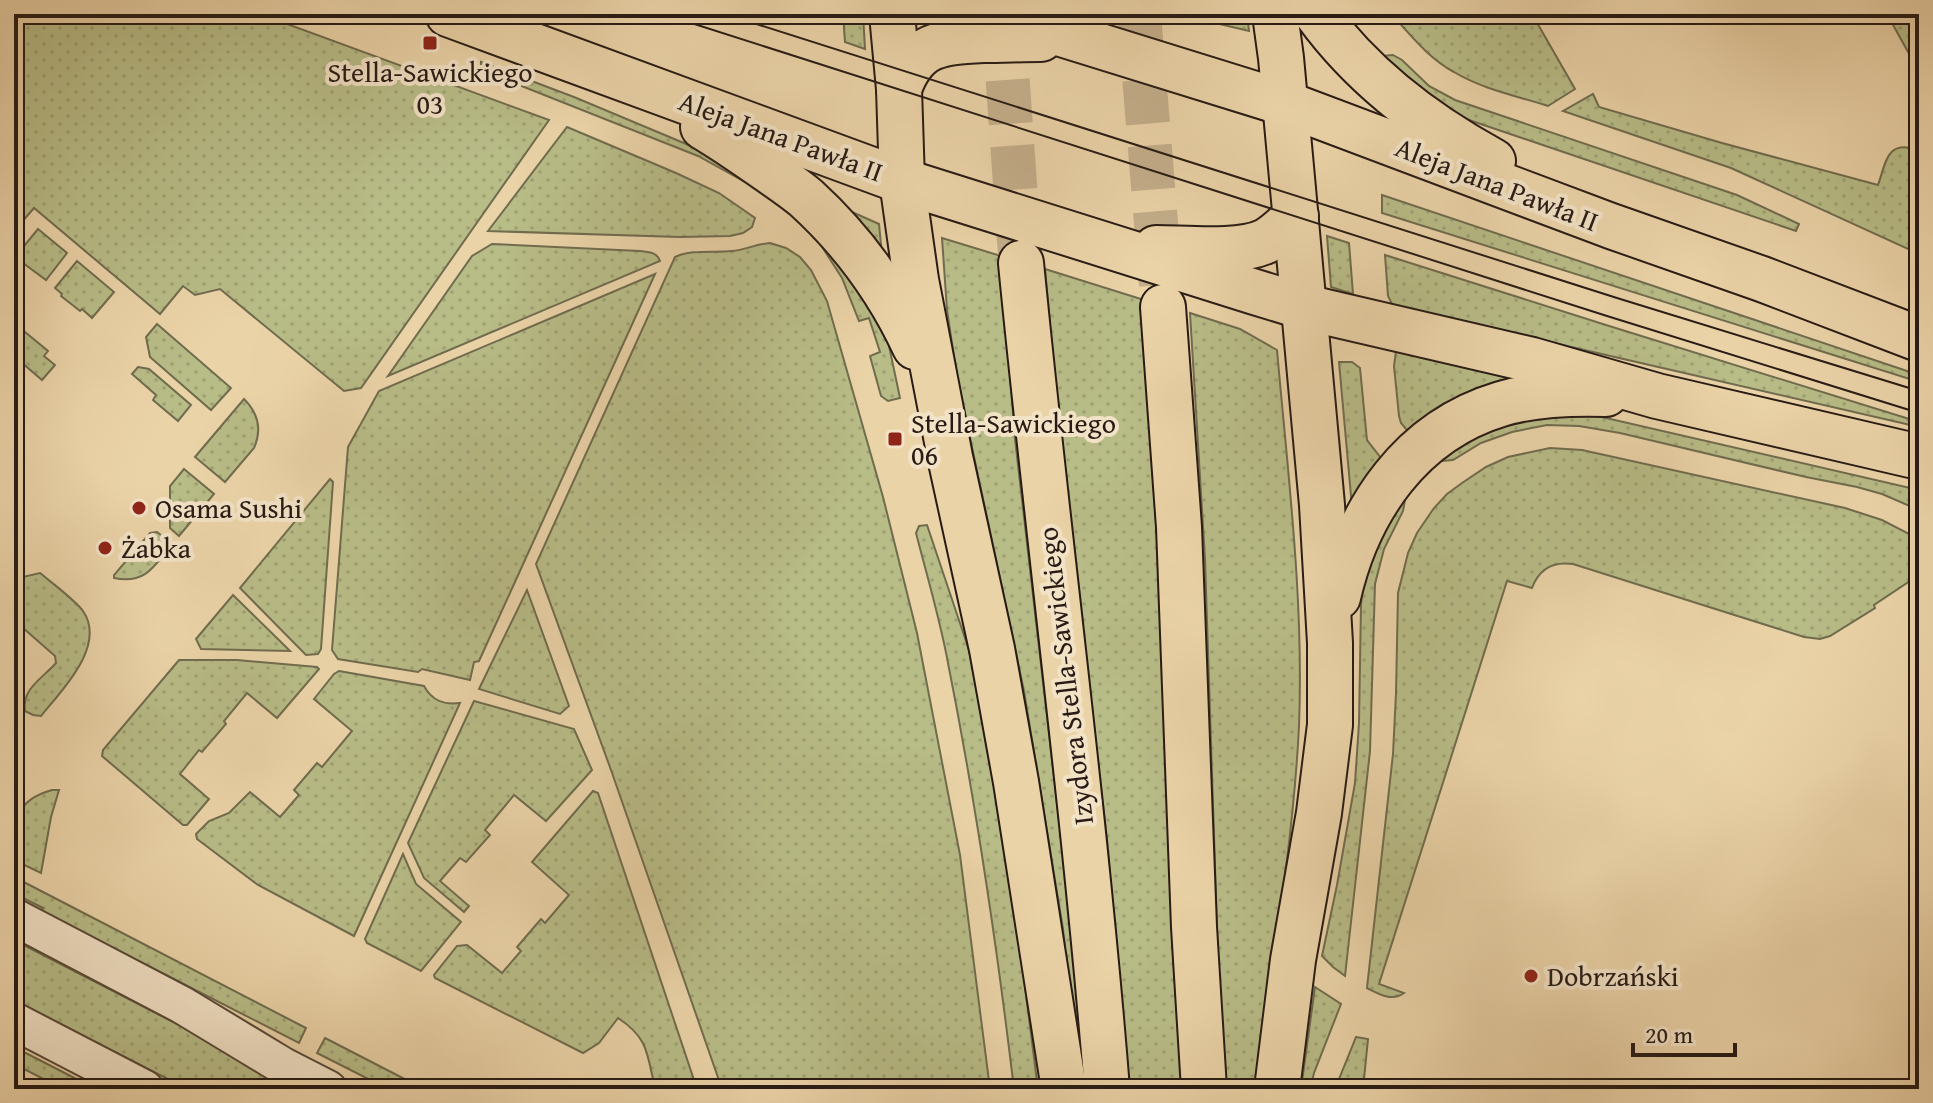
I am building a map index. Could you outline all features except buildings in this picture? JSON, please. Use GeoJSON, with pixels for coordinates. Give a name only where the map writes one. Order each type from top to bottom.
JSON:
{"type":"FeatureCollection","features":[{"type":"Feature","properties":{"kind":"main road","name":"Aleja Jana Pawła II"},"geometry":{"type":"LineString","coordinates":[[448,14],[902,181],[1304,307],[1532,360],[1657,396],[1919,457]]}},
{"type":"Feature","properties":{"kind":"main road"},"geometry":{"type":"LineString","coordinates":[[892,14],[899,89],[902,181],[919,296],[992,649],[1064,1089]]}},
{"type":"Feature","properties":{"kind":"main road","name":"Aleja Jana Pawła II"},"geometry":{"type":"LineString","coordinates":[[997,14],[1284,103],[1919,339]]}},
{"type":"Feature","properties":{"kind":"main road"},"geometry":{"type":"LineString","coordinates":[[1275,14],[1322,505],[1330,643],[1330,725],[1319,813],[1293,960],[1277,1089]]}},
{"type":"Feature","properties":{"kind":"main road"},"geometry":{"type":"LineString","coordinates":[[1317,14],[1352,58],[1431,124],[1611,226]]}},
{"type":"Feature","properties":{"kind":"main road","name":"Aleja Jana Pawła II"},"geometry":{"type":"LineString","coordinates":[[899,89],[917,58],[941,43],[1071,38]]}},
{"type":"Feature","properties":{"kind":"main road"},"geometry":{"type":"LineString","coordinates":[[622,79],[725,140],[803,195],[832,223],[862,259],[893,305],[922,362],[942,415]]}},
{"type":"Feature","properties":{"kind":"main road","name":"Aleja Jana Pawła II"},"geometry":{"type":"LineString","coordinates":[[1117,248],[1245,247],[1265,241],[1285,228],[1296,216]]}},
{"type":"Feature","properties":{"kind":"main road","name":"Izydora Stella-Sawickiego"},"geometry":{"type":"LineString","coordinates":[[1021,263],[1088,875],[1107,1089]]}},
{"type":"Feature","properties":{"kind":"main road"},"geometry":{"type":"LineString","coordinates":[[1163,307],[1179,527],[1194,927],[1204,1089]]}},
{"type":"Feature","properties":{"kind":"main road"},"geometry":{"type":"LineString","coordinates":[[1330,643],[1342,578],[1359,531],[1384,488],[1427,442],[1464,419],[1505,403],[1564,394],[1657,396]]}},
{"type":"Feature","properties":{"kind":"street"},"geometry":{"type":"LineString","coordinates":[[14,917],[182,1005],[283,1066],[328,1089]]}},
{"type":"Feature","properties":{"kind":"street"},"geometry":{"type":"LineString","coordinates":[[14,1021],[145,1089]]}},
{"type":"Feature","properties":{"kind":"green space"},"geometry":{"type":"Polygon","coordinates":[[[14,14],[260,14],[549,120],[361,388],[344,391],[220,289],[195,295],[183,286],[160,314],[34,208],[14,231],[14,14]]]}},
{"type":"Feature","properties":{"kind":"green space"},"geometry":{"type":"Polygon","coordinates":[[[843,14],[863,14],[865,49],[845,42],[843,14]]]}},
{"type":"Feature","properties":{"kind":"green space"},"geometry":{"type":"Polygon","coordinates":[[[1197,14],[1247,14],[1249,31],[1215,23],[1215,20],[1197,14]]]}},
{"type":"Feature","properties":{"kind":"green space"},"geometry":{"type":"Polygon","coordinates":[[[1395,14],[1532,14],[1575,89],[1548,106],[1476,83],[1445,67],[1415,40],[1395,18],[1395,14]]]}},
{"type":"Feature","properties":{"kind":"green space"},"geometry":{"type":"Polygon","coordinates":[[[1887,14],[1914,14],[1917,68],[1887,14]]]}},
{"type":"Feature","properties":{"kind":"green space"},"geometry":{"type":"Polygon","coordinates":[[[1393,55],[1429,86],[1455,100],[1737,195],[1799,224],[1796,231],[1469,120],[1444,109],[1382,56],[1393,55]]]}},
{"type":"Feature","properties":{"kind":"green space"},"geometry":{"type":"Polygon","coordinates":[[[481,62],[710,154],[789,209],[785,210],[754,187],[698,156],[481,70],[481,62]]]}},
{"type":"Feature","properties":{"kind":"green space"},"geometry":{"type":"Polygon","coordinates":[[[1593,94],[1599,107],[1878,185],[1893,150],[1907,147],[1918,150],[1919,254],[1731,168],[1563,111],[1593,94]]]}},
{"type":"Feature","properties":{"kind":"green space"},"geometry":{"type":"Polygon","coordinates":[[[567,127],[719,193],[755,218],[752,227],[730,236],[680,237],[488,231],[567,127]]]}},
{"type":"Feature","properties":{"kind":"green space"},"geometry":{"type":"Polygon","coordinates":[[[1382,195],[1919,375],[1919,382],[1382,213],[1382,195]]]}},
{"type":"Feature","properties":{"kind":"green space"},"geometry":{"type":"Polygon","coordinates":[[[843,208],[879,224],[882,255],[843,208]]]}},
{"type":"Feature","properties":{"kind":"green space"},"geometry":{"type":"Polygon","coordinates":[[[38,229],[67,253],[46,280],[15,257],[38,229]]]}},
{"type":"Feature","properties":{"kind":"green space"},"geometry":{"type":"Polygon","coordinates":[[[1327,236],[1349,243],[1353,294],[1331,287],[1327,236]]]}},
{"type":"Feature","properties":{"kind":"green space"},"geometry":{"type":"Polygon","coordinates":[[[942,238],[1001,256],[1015,439],[1071,925],[1084,1089],[1080,1089],[1063,929],[1024,691],[957,377],[947,310],[942,238]]]}},
{"type":"Feature","properties":{"kind":"green space"},"geometry":{"type":"Polygon","coordinates":[[[817,239],[847,265],[888,341],[900,398],[888,401],[881,396],[870,356],[880,352],[869,318],[859,321],[842,278],[817,239]]]}},
{"type":"Feature","properties":{"kind":"green space"},"geometry":{"type":"Polygon","coordinates":[[[770,243],[800,257],[811,270],[827,301],[883,497],[917,633],[960,855],[990,1089],[722,1089],[536,564],[675,257],[770,243]]]}},
{"type":"Feature","properties":{"kind":"green space"},"geometry":{"type":"Polygon","coordinates":[[[492,244],[640,251],[655,254],[660,261],[388,376],[472,256],[492,244]]]}},
{"type":"Feature","properties":{"kind":"green space"},"geometry":{"type":"Polygon","coordinates":[[[1385,255],[1919,422],[1919,427],[1393,306],[1388,296],[1385,255]]]}},
{"type":"Feature","properties":{"kind":"green space"},"geometry":{"type":"Polygon","coordinates":[[[77,261],[114,292],[92,318],[61,296],[55,288],[77,261]]]}},
{"type":"Feature","properties":{"kind":"green space"},"geometry":{"type":"Polygon","coordinates":[[[1045,269],[1141,299],[1160,584],[1173,956],[1182,1089],[1128,1089],[1107,839],[1062,457],[1045,269]]]}},
{"type":"Feature","properties":{"kind":"green space"},"geometry":{"type":"Polygon","coordinates":[[[655,274],[479,661],[474,662],[470,680],[422,669],[418,672],[338,659],[332,650],[348,447],[379,391],[655,274]]]}},
{"type":"Feature","properties":{"kind":"green space"},"geometry":{"type":"Polygon","coordinates":[[[1190,313],[1240,329],[1277,350],[1294,538],[1300,679],[1296,772],[1281,908],[1254,1089],[1227,1089],[1219,989],[1205,559],[1190,313]]]}},
{"type":"Feature","properties":{"kind":"green space"},"geometry":{"type":"Polygon","coordinates":[[[157,324],[231,388],[211,410],[150,357],[146,337],[157,324]]]}},
{"type":"Feature","properties":{"kind":"green space"},"geometry":{"type":"Polygon","coordinates":[[[25,332],[48,351],[44,356],[55,365],[42,380],[14,356],[14,345],[25,332]]]}},
{"type":"Feature","properties":{"kind":"green space"},"geometry":{"type":"Polygon","coordinates":[[[1396,351],[1524,381],[1411,435],[1399,416],[1394,366],[1396,351]]]}},
{"type":"Feature","properties":{"kind":"green space"},"geometry":{"type":"Polygon","coordinates":[[[1339,362],[1352,362],[1360,368],[1367,440],[1384,462],[1352,507],[1339,362]]]}},
{"type":"Feature","properties":{"kind":"green space"},"geometry":{"type":"Polygon","coordinates":[[[138,367],[149,369],[191,405],[178,421],[153,400],[156,395],[132,374],[138,367]]]}},
{"type":"Feature","properties":{"kind":"green space"},"geometry":{"type":"Polygon","coordinates":[[[244,399],[253,410],[258,435],[254,448],[225,482],[195,457],[244,399]]]}},
{"type":"Feature","properties":{"kind":"green space"},"geometry":{"type":"Polygon","coordinates":[[[1535,415],[1593,415],[1919,490],[1919,510],[1857,487],[1579,426],[1547,425],[1512,432],[1481,443],[1453,460],[1441,461],[1458,442],[1535,415]]]}},
{"type":"Feature","properties":{"kind":"green space"},"geometry":{"type":"Polygon","coordinates":[[[1550,448],[1582,450],[1845,508],[1882,520],[1919,539],[1919,575],[1874,605],[1875,608],[1820,639],[1804,637],[1573,564],[1547,568],[1532,588],[1507,581],[1379,984],[1404,993],[1395,997],[1386,996],[1367,988],[1393,754],[1398,593],[1408,553],[1417,533],[1447,494],[1486,467],[1508,457],[1550,448]]]}},
{"type":"Feature","properties":{"kind":"green space"},"geometry":{"type":"Polygon","coordinates":[[[184,469],[214,494],[179,536],[170,528],[170,486],[184,469]]]}},
{"type":"Feature","properties":{"kind":"green space"},"geometry":{"type":"Polygon","coordinates":[[[330,479],[333,482],[321,649],[318,654],[306,655],[240,588],[330,479]]]}},
{"type":"Feature","properties":{"kind":"green space"},"geometry":{"type":"Polygon","coordinates":[[[1406,495],[1403,511],[1384,549],[1375,584],[1370,751],[1345,976],[1322,956],[1355,783],[1363,583],[1375,538],[1406,495]]]}},
{"type":"Feature","properties":{"kind":"green space"},"geometry":{"type":"Polygon","coordinates":[[[927,525],[969,650],[998,808],[1038,1089],[1014,1089],[968,769],[945,647],[916,533],[919,526],[927,525]]]}},
{"type":"Feature","properties":{"kind":"green space"},"geometry":{"type":"Polygon","coordinates":[[[157,532],[172,544],[155,566],[134,579],[114,578],[150,533],[157,532]]]}},
{"type":"Feature","properties":{"kind":"green space"},"geometry":{"type":"Polygon","coordinates":[[[40,573],[83,611],[89,625],[86,653],[69,681],[41,716],[25,711],[26,696],[56,663],[55,656],[14,620],[14,579],[40,573]]]}},
{"type":"Feature","properties":{"kind":"green space"},"geometry":{"type":"Polygon","coordinates":[[[527,590],[569,706],[560,714],[479,689],[527,590]]]}},
{"type":"Feature","properties":{"kind":"green space"},"geometry":{"type":"Polygon","coordinates":[[[233,595],[290,651],[201,649],[196,639],[233,595]]]}},
{"type":"Feature","properties":{"kind":"green space"},"geometry":{"type":"Polygon","coordinates":[[[179,660],[237,660],[319,669],[277,718],[247,693],[224,721],[226,724],[180,774],[209,799],[187,825],[183,825],[102,756],[103,750],[179,660]]]}},
{"type":"Feature","properties":{"kind":"green space"},"geometry":{"type":"Polygon","coordinates":[[[339,671],[424,686],[439,701],[460,703],[354,936],[258,885],[197,839],[196,834],[209,821],[229,813],[250,792],[280,817],[299,795],[294,790],[317,763],[322,767],[352,731],[314,699],[339,671]]]}},
{"type":"Feature","properties":{"kind":"green space"},"geometry":{"type":"Polygon","coordinates":[[[474,701],[574,729],[592,770],[546,821],[514,795],[485,830],[490,835],[466,862],[460,858],[440,881],[469,906],[464,912],[424,878],[408,843],[474,701]]]}},
{"type":"Feature","properties":{"kind":"green space"},"geometry":{"type":"Polygon","coordinates":[[[52,790],[59,790],[41,873],[14,860],[15,825],[22,807],[52,790]]]}},
{"type":"Feature","properties":{"kind":"green space"},"geometry":{"type":"Polygon","coordinates":[[[593,791],[598,793],[697,1089],[653,1089],[644,1046],[635,1032],[618,1018],[599,1043],[583,1053],[435,978],[434,975],[457,946],[467,945],[502,973],[521,951],[517,947],[541,919],[545,923],[569,895],[532,862],[593,791]]]}},
{"type":"Feature","properties":{"kind":"green space"},"geometry":{"type":"Polygon","coordinates":[[[403,854],[416,884],[461,922],[421,971],[367,943],[365,939],[403,854]]]}},
{"type":"Feature","properties":{"kind":"green space"},"geometry":{"type":"Polygon","coordinates":[[[14,877],[306,1028],[299,1043],[41,911],[43,908],[14,891],[14,877]]]}},
{"type":"Feature","properties":{"kind":"green space"},"geometry":{"type":"Polygon","coordinates":[[[14,940],[280,1077],[275,1089],[187,1089],[14,1000],[14,940]]]}},
{"type":"Feature","properties":{"kind":"green space"},"geometry":{"type":"Polygon","coordinates":[[[1315,987],[1341,1004],[1310,1089],[1301,1089],[1315,987]]]}},
{"type":"Feature","properties":{"kind":"green space"},"geometry":{"type":"Polygon","coordinates":[[[1356,1037],[1368,1039],[1363,1089],[1335,1089],[1356,1037]]]}},
{"type":"Feature","properties":{"kind":"green space"},"geometry":{"type":"Polygon","coordinates":[[[325,1038],[424,1089],[388,1089],[317,1053],[325,1038]]]}},
{"type":"Feature","properties":{"kind":"green space"},"geometry":{"type":"Polygon","coordinates":[[[14,1047],[96,1089],[63,1089],[14,1064],[14,1047]]]}},
{"type":"Feature","properties":{"kind":"tunnel"},"geometry":{"type":"LineString","coordinates":[[1003,14],[1020,255]]}},
{"type":"Feature","properties":{"kind":"tunnel"},"geometry":{"type":"LineString","coordinates":[[1139,14],[1161,285]]}},
{"type":"Feature","properties":{"kind":"tram line"},"geometry":{"type":"LineString","coordinates":[[663,14],[1919,413]]}},
{"type":"Feature","properties":{"kind":"tram line"},"geometry":{"type":"LineString","coordinates":[[725,14],[1919,391]]}},
{"type":"Feature","properties":{"kind":"place","name":"Stella-Sawickiego 03"},"geometry":{"type":"Point","coordinates":[430,43]}},
{"type":"Feature","properties":{"kind":"place","name":"Stella-Sawickiego 06"},"geometry":{"type":"Point","coordinates":[895,439]}},
{"type":"Feature","properties":{"kind":"place","name":"Osama Sushi"},"geometry":{"type":"Point","coordinates":[139,508]}},
{"type":"Feature","properties":{"kind":"place","name":"Żabka"},"geometry":{"type":"Point","coordinates":[105,548]}},
{"type":"Feature","properties":{"kind":"place","name":"Dobrzański"},"geometry":{"type":"Point","coordinates":[1531,976]}}]}
